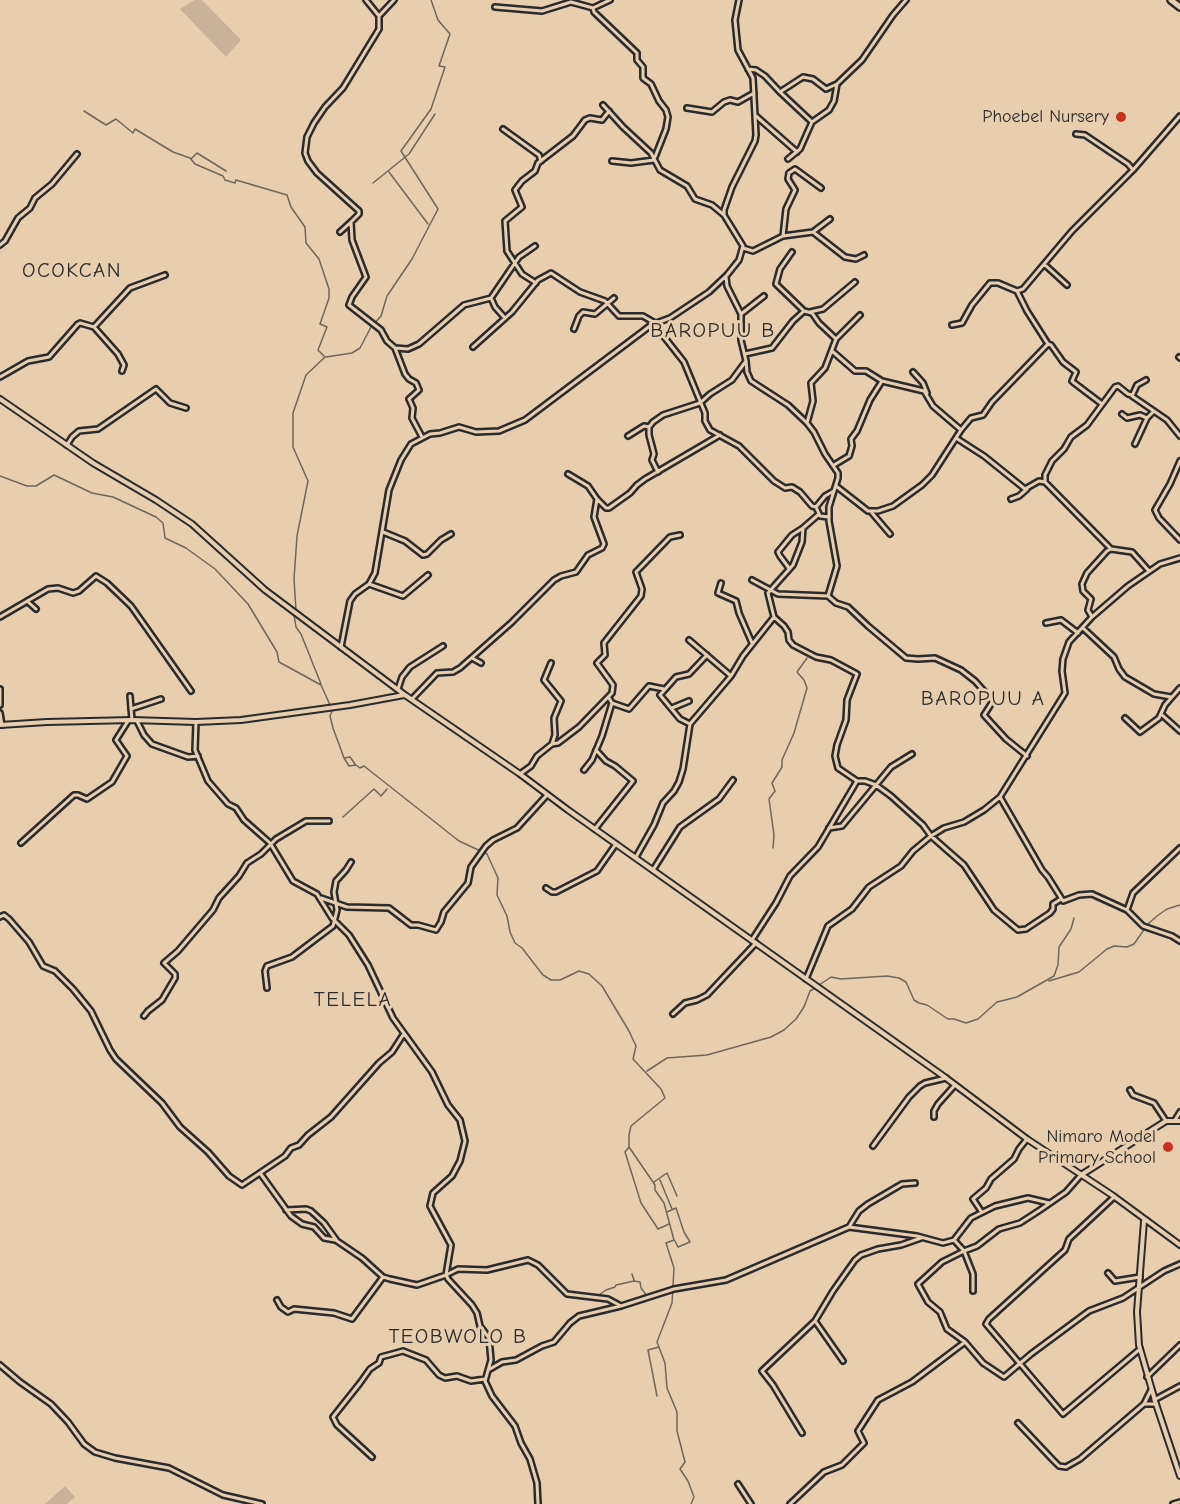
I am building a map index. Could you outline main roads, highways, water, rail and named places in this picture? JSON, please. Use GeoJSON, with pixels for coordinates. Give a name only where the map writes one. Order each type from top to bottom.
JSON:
{"type":"FeatureCollection","features":[{"type":"Feature","properties":{"kind":"main road"},"geometry":{"type":"LineString","coordinates":[[1171,0],[1180,7]]}},
{"type":"Feature","properties":{"kind":"waterway"},"geometry":{"type":"LineString","coordinates":[[326,357],[352,353],[360,348],[371,327],[381,316],[387,296],[412,259],[438,209],[401,151],[431,109],[445,67],[439,66],[450,34],[438,20],[431,0]]}},
{"type":"Feature","properties":{"kind":"waterway"},"geometry":{"type":"LineString","coordinates":[[84,111],[106,125],[116,119],[133,133],[135,129],[173,152],[190,158],[195,164],[223,176],[225,180],[235,183],[236,180],[287,195],[291,207],[305,227],[306,243],[319,259],[329,289],[329,298],[320,324],[327,327],[318,350],[325,357],[306,375],[293,413],[293,447],[308,481],[297,536],[294,579],[296,610]]}},
{"type":"Feature","properties":{"kind":"waterway"},"geometry":{"type":"LineString","coordinates":[[373,183],[409,154],[435,114]]}},
{"type":"Feature","properties":{"kind":"waterway"},"geometry":{"type":"LineString","coordinates":[[191,159],[197,153],[226,171]]}},
{"type":"Feature","properties":{"kind":"waterway"},"geometry":{"type":"LineString","coordinates":[[389,172],[428,224]]}},
{"type":"Feature","properties":{"kind":"waterway"},"geometry":{"type":"LineString","coordinates":[[0,476],[27,486],[36,486],[54,475],[92,493],[113,497],[156,517],[163,523],[165,538],[186,548],[215,569],[248,604],[277,652],[279,662],[321,685],[332,711],[330,716],[333,728],[349,766],[356,765],[360,768],[364,766],[459,841],[487,854],[498,878],[497,895],[507,916],[515,943],[522,948],[543,975],[551,980],[560,980],[579,971],[589,974],[602,986],[636,1046],[633,1059],[661,1089],[665,1098],[631,1126],[629,1147],[655,1185],[655,1190],[664,1203],[674,1240],[666,1243],[674,1268],[672,1303],[657,1342],[665,1363],[667,1388],[677,1412],[677,1431],[685,1462],[680,1469],[694,1497],[691,1504]]}},
{"type":"Feature","properties":{"kind":"waterway"},"geometry":{"type":"LineString","coordinates":[[294,615],[296,627],[321,684]]}},
{"type":"Feature","properties":{"kind":"waterway"},"geometry":{"type":"LineString","coordinates":[[773,848],[774,835],[769,799],[775,791],[772,783],[782,767],[782,760],[794,733],[807,688],[797,672],[807,658]]}},
{"type":"Feature","properties":{"kind":"waterway"},"geometry":{"type":"LineString","coordinates":[[344,758],[350,757],[355,764]]}},
{"type":"Feature","properties":{"kind":"waterway"},"geometry":{"type":"LineString","coordinates":[[343,817],[374,789],[381,796],[387,789]]}},
{"type":"Feature","properties":{"kind":"waterway"},"geometry":{"type":"LineString","coordinates":[[1049,981],[1079,972],[1107,949],[1134,944],[1148,924],[1157,916],[1167,909],[1180,905]]}},
{"type":"Feature","properties":{"kind":"waterway"},"geometry":{"type":"LineString","coordinates":[[819,985],[831,977],[841,979],[887,976],[899,978],[906,982],[914,1000],[927,1005],[948,1019],[966,1023],[978,1019],[997,1002],[1017,997],[1054,976],[1058,965],[1059,947],[1071,929],[1074,918]]}},
{"type":"Feature","properties":{"kind":"waterway"},"geometry":{"type":"LineString","coordinates":[[647,1071],[667,1058],[707,1055],[771,1037],[784,1030],[796,1019],[810,991],[815,988]]}},
{"type":"Feature","properties":{"kind":"waterway"},"geometry":{"type":"LineString","coordinates":[[629,1147],[625,1152],[641,1203],[658,1229],[669,1224]]}},
{"type":"Feature","properties":{"kind":"waterway"},"geometry":{"type":"LineString","coordinates":[[654,1182],[667,1173],[677,1196]]}},
{"type":"Feature","properties":{"kind":"waterway"},"geometry":{"type":"LineString","coordinates":[[660,1180],[672,1209]]}},
{"type":"Feature","properties":{"kind":"waterway"},"geometry":{"type":"LineString","coordinates":[[667,1212],[676,1208],[690,1242],[678,1247],[675,1241]]}},
{"type":"Feature","properties":{"kind":"waterway"},"geometry":{"type":"LineString","coordinates":[[632,1274],[634,1280]]}},
{"type":"Feature","properties":{"kind":"waterway"},"geometry":{"type":"LineString","coordinates":[[596,1297],[616,1285],[634,1281],[640,1282],[647,1296]]}},
{"type":"Feature","properties":{"kind":"waterway"},"geometry":{"type":"LineString","coordinates":[[657,1396],[648,1350],[659,1347]]}},
{"type":"Feature","properties":{"kind":"place","name":"Phoebel Nursery"},"geometry":{"type":"Point","coordinates":[1121,117]}},
{"type":"Feature","properties":{"kind":"place","name":"Nimaro Model Primary School"},"geometry":{"type":"Point","coordinates":[1168,1147]}},
{"type":"Feature","properties":{"kind":"district","name":"OCOKCAN"},"geometry":{"type":"Point","coordinates":[72,271]}},
{"type":"Feature","properties":{"kind":"district","name":"BAROPUU B"},"geometry":{"type":"Point","coordinates":[713,331]}},
{"type":"Feature","properties":{"kind":"district","name":"BAROPUU A"},"geometry":{"type":"Point","coordinates":[983,699]}},
{"type":"Feature","properties":{"kind":"district","name":"TELELA"},"geometry":{"type":"Point","coordinates":[353,1000]}},
{"type":"Feature","properties":{"kind":"district","name":"TEOBWOLO B"},"geometry":{"type":"Point","coordinates":[458,1337]}}]}
